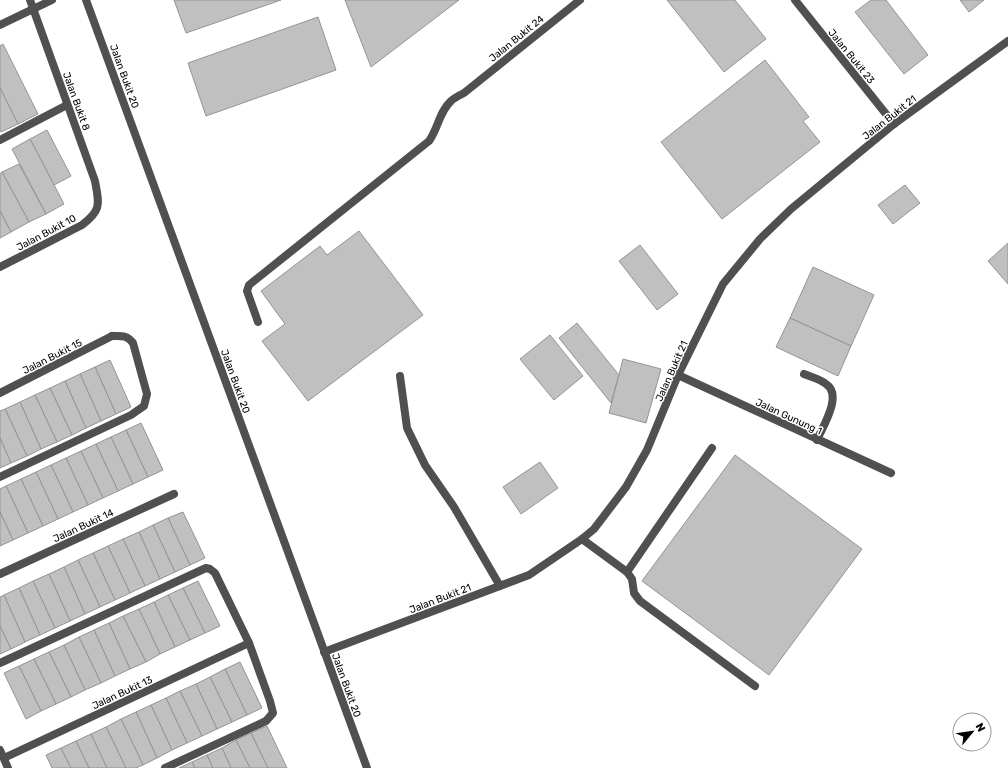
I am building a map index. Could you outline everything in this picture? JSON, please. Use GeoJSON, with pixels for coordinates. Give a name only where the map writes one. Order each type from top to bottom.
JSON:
{"type":"FeatureCollection","features":[{"type":"Feature","properties":{"kind":"street","name":"Jalan Bukit 8"},"geometry":{"type":"LineString","coordinates":[[30,0],[95,181],[98,197],[97,210]]}},
{"type":"Feature","properties":{"kind":"street"},"geometry":{"type":"LineString","coordinates":[[0,25],[52,0]]}},
{"type":"Feature","properties":{"kind":"street","name":"Jalan Bukit 20"},"geometry":{"type":"LineString","coordinates":[[86,0],[367,768]]}},
{"type":"Feature","properties":{"kind":"street","name":"Jalan Bukit 24"},"geometry":{"type":"LineString","coordinates":[[258,322],[247,291],[249,285],[429,141],[451,100],[464,92],[580,0]]}},
{"type":"Feature","properties":{"kind":"street","name":"Jalan Bukit 23"},"geometry":{"type":"LineString","coordinates":[[795,0],[894,124]]}},
{"type":"Feature","properties":{"kind":"street","name":"Jalan Bukit 21"},"geometry":{"type":"LineString","coordinates":[[324,652],[529,575],[582,539],[594,529],[626,487],[647,450],[678,375],[723,284],[756,244],[791,209],[894,124],[1008,41]]}},
{"type":"Feature","properties":{"kind":"street"},"geometry":{"type":"LineString","coordinates":[[0,140],[67,105]]}},
{"type":"Feature","properties":{"kind":"street","name":"Jalan Bukit 10"},"geometry":{"type":"LineString","coordinates":[[0,267],[82,225],[91,218],[97,210]]}},
{"type":"Feature","properties":{"kind":"street","name":"Jalan Bukit 15"},"geometry":{"type":"LineString","coordinates":[[0,393],[112,336],[125,336],[133,343],[147,394],[144,406],[131,415],[0,476]]}},
{"type":"Feature","properties":{"kind":"street"},"geometry":{"type":"LineString","coordinates":[[804,374],[828,384],[834,393],[833,403],[817,440]]}},
{"type":"Feature","properties":{"kind":"street","name":"Jalan Gunung 1"},"geometry":{"type":"LineString","coordinates":[[678,375],[891,473]]}},
{"type":"Feature","properties":{"kind":"street"},"geometry":{"type":"LineString","coordinates":[[400,376],[407,428],[425,465],[454,507],[500,586]]}},
{"type":"Feature","properties":{"kind":"street"},"geometry":{"type":"LineString","coordinates":[[627,572],[712,448]]}},
{"type":"Feature","properties":{"kind":"street","name":"Jalan Bukit 14"},"geometry":{"type":"LineString","coordinates":[[0,574],[174,494]]}},
{"type":"Feature","properties":{"kind":"street"},"geometry":{"type":"LineString","coordinates":[[582,539],[627,572],[632,579],[634,593],[640,601],[755,686]]}},
{"type":"Feature","properties":{"kind":"street"},"geometry":{"type":"LineString","coordinates":[[0,663],[206,568],[210,569],[215,573],[249,643],[273,713],[266,722],[166,768]]}},
{"type":"Feature","properties":{"kind":"street","name":"Jalan Bukit 13"},"geometry":{"type":"LineString","coordinates":[[4,758],[249,643]]}},
{"type":"Feature","properties":{"kind":"street"},"geometry":{"type":"LineString","coordinates":[[0,750],[8,768]]}},
{"type":"Feature","properties":{"kind":"building"},"geometry":{"type":"Polygon","coordinates":[[[174,0],[281,0],[186,33],[174,0]]]}},
{"type":"Feature","properties":{"kind":"building"},"geometry":{"type":"Polygon","coordinates":[[[345,0],[459,0],[371,67],[345,0]]]}},
{"type":"Feature","properties":{"kind":"building"},"geometry":{"type":"Polygon","coordinates":[[[667,0],[735,0],[766,39],[724,72],[667,0]]]}},
{"type":"Feature","properties":{"kind":"building"},"geometry":{"type":"Polygon","coordinates":[[[871,0],[886,0],[928,55],[904,74],[855,12],[871,0]]]}},
{"type":"Feature","properties":{"kind":"building"},"geometry":{"type":"Polygon","coordinates":[[[960,0],[984,0],[969,12],[960,0]]]}},
{"type":"Feature","properties":{"kind":"building"},"geometry":{"type":"Polygon","coordinates":[[[318,17],[336,70],[206,116],[188,63],[318,17]]]}},
{"type":"Feature","properties":{"kind":"building"},"geometry":{"type":"Polygon","coordinates":[[[3,44],[38,114],[18,124],[0,88],[0,46],[3,44]]]}},
{"type":"Feature","properties":{"kind":"building"},"geometry":{"type":"Polygon","coordinates":[[[765,60],[809,117],[803,121],[820,142],[722,219],[661,142],[765,60]]]}},
{"type":"Feature","properties":{"kind":"building"},"geometry":{"type":"Polygon","coordinates":[[[0,88],[18,124],[1,132],[0,131],[0,88]]]}},
{"type":"Feature","properties":{"kind":"building"},"geometry":{"type":"Polygon","coordinates":[[[47,130],[71,176],[54,185],[30,139],[47,130]]]}},
{"type":"Feature","properties":{"kind":"building"},"geometry":{"type":"Polygon","coordinates":[[[30,139],[64,204],[46,214],[12,149],[30,139]]]}},
{"type":"Feature","properties":{"kind":"building"},"geometry":{"type":"Polygon","coordinates":[[[19,164],[46,214],[29,222],[2,172],[19,164]]]}},
{"type":"Feature","properties":{"kind":"building"},"geometry":{"type":"Polygon","coordinates":[[[2,172],[29,222],[11,232],[0,211],[0,174],[2,172]]]}},
{"type":"Feature","properties":{"kind":"building"},"geometry":{"type":"Polygon","coordinates":[[[905,185],[920,203],[893,224],[878,205],[905,185]]]}},
{"type":"Feature","properties":{"kind":"building"},"geometry":{"type":"Polygon","coordinates":[[[0,211],[11,232],[0,238],[0,211]]]}},
{"type":"Feature","properties":{"kind":"building"},"geometry":{"type":"Polygon","coordinates":[[[359,231],[423,315],[308,401],[262,341],[285,324],[261,291],[320,246],[327,255],[359,231]]]}},
{"type":"Feature","properties":{"kind":"building"},"geometry":{"type":"Polygon","coordinates":[[[1008,243],[1008,284],[988,261],[1008,243]]]}},
{"type":"Feature","properties":{"kind":"building"},"geometry":{"type":"Polygon","coordinates":[[[640,245],[678,294],[657,310],[619,261],[640,245]]]}},
{"type":"Feature","properties":{"kind":"building"},"geometry":{"type":"Polygon","coordinates":[[[813,267],[874,295],[851,346],[790,318],[813,267]]]}},
{"type":"Feature","properties":{"kind":"building"},"geometry":{"type":"Polygon","coordinates":[[[790,318],[851,346],[838,376],[776,347],[790,318]]]}},
{"type":"Feature","properties":{"kind":"building"},"geometry":{"type":"Polygon","coordinates":[[[577,323],[619,375],[611,403],[559,338],[577,323]]]}},
{"type":"Feature","properties":{"kind":"building"},"geometry":{"type":"Polygon","coordinates":[[[550,335],[583,376],[554,400],[520,359],[550,335]]]}},
{"type":"Feature","properties":{"kind":"building"},"geometry":{"type":"Polygon","coordinates":[[[623,359],[661,369],[646,423],[609,413],[623,359]]]}},
{"type":"Feature","properties":{"kind":"building"},"geometry":{"type":"Polygon","coordinates":[[[110,360],[131,407],[116,414],[95,367],[110,360]]]}},
{"type":"Feature","properties":{"kind":"building"},"geometry":{"type":"Polygon","coordinates":[[[95,367],[116,414],[101,421],[80,374],[95,367]]]}},
{"type":"Feature","properties":{"kind":"building"},"geometry":{"type":"Polygon","coordinates":[[[80,374],[101,421],[86,428],[65,381],[80,374]]]}},
{"type":"Feature","properties":{"kind":"building"},"geometry":{"type":"Polygon","coordinates":[[[65,381],[86,428],[72,435],[50,388],[65,381]]]}},
{"type":"Feature","properties":{"kind":"building"},"geometry":{"type":"Polygon","coordinates":[[[50,388],[72,435],[57,442],[35,395],[50,388]]]}},
{"type":"Feature","properties":{"kind":"building"},"geometry":{"type":"Polygon","coordinates":[[[35,395],[57,442],[41,449],[20,402],[35,395]]]}},
{"type":"Feature","properties":{"kind":"building"},"geometry":{"type":"Polygon","coordinates":[[[20,402],[41,449],[27,456],[5,409],[20,402]]]}},
{"type":"Feature","properties":{"kind":"building"},"geometry":{"type":"Polygon","coordinates":[[[5,409],[27,456],[11,463],[0,438],[0,411],[5,409]]]}},
{"type":"Feature","properties":{"kind":"building"},"geometry":{"type":"Polygon","coordinates":[[[141,423],[163,470],[148,477],[126,430],[141,423]]]}},
{"type":"Feature","properties":{"kind":"building"},"geometry":{"type":"Polygon","coordinates":[[[126,430],[148,477],[133,484],[111,437],[126,430]]]}},
{"type":"Feature","properties":{"kind":"building"},"geometry":{"type":"Polygon","coordinates":[[[111,437],[133,484],[118,491],[96,444],[111,437]]]}},
{"type":"Feature","properties":{"kind":"building"},"geometry":{"type":"Polygon","coordinates":[[[0,438],[11,463],[0,468],[0,438]]]}},
{"type":"Feature","properties":{"kind":"building"},"geometry":{"type":"Polygon","coordinates":[[[96,444],[118,491],[103,498],[81,451],[96,444]]]}},
{"type":"Feature","properties":{"kind":"building"},"geometry":{"type":"Polygon","coordinates":[[[81,451],[103,498],[88,505],[66,458],[81,451]]]}},
{"type":"Feature","properties":{"kind":"building"},"geometry":{"type":"Polygon","coordinates":[[[735,455],[862,549],[769,675],[642,581],[735,455]]]}},
{"type":"Feature","properties":{"kind":"building"},"geometry":{"type":"Polygon","coordinates":[[[66,458],[88,505],[73,512],[51,465],[66,458]]]}},
{"type":"Feature","properties":{"kind":"building"},"geometry":{"type":"Polygon","coordinates":[[[540,462],[558,488],[521,514],[503,487],[540,462]]]}},
{"type":"Feature","properties":{"kind":"building"},"geometry":{"type":"Polygon","coordinates":[[[51,465],[73,512],[58,519],[36,472],[51,465]]]}},
{"type":"Feature","properties":{"kind":"building"},"geometry":{"type":"Polygon","coordinates":[[[36,472],[58,519],[43,526],[21,479],[36,472]]]}},
{"type":"Feature","properties":{"kind":"building"},"geometry":{"type":"Polygon","coordinates":[[[21,479],[43,526],[28,533],[6,486],[21,479]]]}},
{"type":"Feature","properties":{"kind":"building"},"geometry":{"type":"Polygon","coordinates":[[[6,486],[28,533],[13,540],[0,512],[0,489],[6,486]]]}},
{"type":"Feature","properties":{"kind":"building"},"geometry":{"type":"Polygon","coordinates":[[[0,512],[13,540],[0,546],[0,512]]]}},
{"type":"Feature","properties":{"kind":"building"},"geometry":{"type":"Polygon","coordinates":[[[183,512],[205,558],[190,565],[168,518],[183,512]]]}},
{"type":"Feature","properties":{"kind":"building"},"geometry":{"type":"Polygon","coordinates":[[[168,518],[190,565],[175,572],[153,525],[168,518]]]}},
{"type":"Feature","properties":{"kind":"building"},"geometry":{"type":"Polygon","coordinates":[[[153,525],[175,572],[160,579],[139,532],[153,525]]]}},
{"type":"Feature","properties":{"kind":"building"},"geometry":{"type":"Polygon","coordinates":[[[139,532],[160,579],[145,586],[123,539],[139,532]]]}},
{"type":"Feature","properties":{"kind":"building"},"geometry":{"type":"Polygon","coordinates":[[[123,539],[145,586],[130,593],[108,546],[123,539]]]}},
{"type":"Feature","properties":{"kind":"building"},"geometry":{"type":"Polygon","coordinates":[[[108,546],[130,593],[115,600],[93,553],[108,546]]]}},
{"type":"Feature","properties":{"kind":"building"},"geometry":{"type":"Polygon","coordinates":[[[93,553],[115,600],[100,607],[78,560],[93,553]]]}},
{"type":"Feature","properties":{"kind":"building"},"geometry":{"type":"Polygon","coordinates":[[[78,560],[100,607],[85,614],[64,567],[78,560]]]}},
{"type":"Feature","properties":{"kind":"building"},"geometry":{"type":"Polygon","coordinates":[[[64,567],[85,614],[70,621],[49,574],[64,567]]]}},
{"type":"Feature","properties":{"kind":"building"},"geometry":{"type":"Polygon","coordinates":[[[49,574],[70,621],[55,628],[33,581],[49,574]]]}},
{"type":"Feature","properties":{"kind":"building"},"geometry":{"type":"Polygon","coordinates":[[[33,581],[55,628],[40,635],[19,588],[33,581]]]}},
{"type":"Feature","properties":{"kind":"building"},"geometry":{"type":"Polygon","coordinates":[[[198,581],[220,626],[205,633],[183,588],[198,581]]]}},
{"type":"Feature","properties":{"kind":"building"},"geometry":{"type":"Polygon","coordinates":[[[19,588],[40,635],[25,642],[4,595],[19,588]]]}},
{"type":"Feature","properties":{"kind":"building"},"geometry":{"type":"Polygon","coordinates":[[[183,588],[205,633],[190,640],[168,595],[183,588]]]}},
{"type":"Feature","properties":{"kind":"building"},"geometry":{"type":"Polygon","coordinates":[[[4,595],[25,642],[11,649],[0,626],[0,597],[4,595]]]}},
{"type":"Feature","properties":{"kind":"building"},"geometry":{"type":"Polygon","coordinates":[[[168,595],[190,640],[175,647],[154,602],[168,595]]]}},
{"type":"Feature","properties":{"kind":"building"},"geometry":{"type":"Polygon","coordinates":[[[154,602],[175,647],[160,654],[139,609],[154,602]]]}},
{"type":"Feature","properties":{"kind":"building"},"geometry":{"type":"Polygon","coordinates":[[[139,609],[160,654],[146,662],[123,616],[139,609]]]}},
{"type":"Feature","properties":{"kind":"building"},"geometry":{"type":"Polygon","coordinates":[[[123,616],[146,662],[130,669],[109,623],[123,616]]]}},
{"type":"Feature","properties":{"kind":"building"},"geometry":{"type":"Polygon","coordinates":[[[109,623],[130,669],[115,676],[94,630],[109,623]]]}},
{"type":"Feature","properties":{"kind":"building"},"geometry":{"type":"Polygon","coordinates":[[[0,626],[11,649],[0,654],[0,626]]]}},
{"type":"Feature","properties":{"kind":"building"},"geometry":{"type":"Polygon","coordinates":[[[94,630],[115,676],[101,683],[79,637],[94,630]]]}},
{"type":"Feature","properties":{"kind":"building"},"geometry":{"type":"Polygon","coordinates":[[[79,637],[101,683],[85,690],[64,645],[79,637]]]}},
{"type":"Feature","properties":{"kind":"building"},"geometry":{"type":"Polygon","coordinates":[[[64,645],[85,690],[71,697],[49,652],[64,645]]]}},
{"type":"Feature","properties":{"kind":"building"},"geometry":{"type":"Polygon","coordinates":[[[49,652],[71,697],[56,704],[34,659],[49,652]]]}},
{"type":"Feature","properties":{"kind":"building"},"geometry":{"type":"Polygon","coordinates":[[[34,659],[56,704],[41,711],[19,666],[34,659]]]}},
{"type":"Feature","properties":{"kind":"building"},"geometry":{"type":"Polygon","coordinates":[[[240,662],[262,708],[247,715],[225,669],[240,662]]]}},
{"type":"Feature","properties":{"kind":"building"},"geometry":{"type":"Polygon","coordinates":[[[19,666],[41,711],[26,719],[4,673],[19,666]]]}},
{"type":"Feature","properties":{"kind":"building"},"geometry":{"type":"Polygon","coordinates":[[[225,669],[247,715],[232,722],[210,677],[225,669]]]}},
{"type":"Feature","properties":{"kind":"building"},"geometry":{"type":"Polygon","coordinates":[[[210,677],[232,722],[217,729],[196,684],[210,677]]]}},
{"type":"Feature","properties":{"kind":"building"},"geometry":{"type":"Polygon","coordinates":[[[196,684],[217,729],[202,736],[180,691],[196,684]]]}},
{"type":"Feature","properties":{"kind":"building"},"geometry":{"type":"Polygon","coordinates":[[[180,691],[202,736],[187,743],[166,698],[180,691]]]}},
{"type":"Feature","properties":{"kind":"building"},"geometry":{"type":"Polygon","coordinates":[[[166,698],[187,743],[172,750],[151,705],[166,698]]]}},
{"type":"Feature","properties":{"kind":"building"},"geometry":{"type":"Polygon","coordinates":[[[151,705],[172,750],[157,758],[136,712],[151,705]]]}},
{"type":"Feature","properties":{"kind":"building"},"geometry":{"type":"Polygon","coordinates":[[[136,712],[157,758],[143,765],[121,719],[136,712]]]}},
{"type":"Feature","properties":{"kind":"building"},"geometry":{"type":"Polygon","coordinates":[[[121,719],[143,765],[136,768],[126,768],[106,727],[121,719]]]}},
{"type":"Feature","properties":{"kind":"building"},"geometry":{"type":"Polygon","coordinates":[[[267,726],[287,768],[268,768],[251,733],[267,726]]]}},
{"type":"Feature","properties":{"kind":"building"},"geometry":{"type":"Polygon","coordinates":[[[106,727],[126,768],[107,768],[91,734],[106,727]]]}},
{"type":"Feature","properties":{"kind":"building"},"geometry":{"type":"Polygon","coordinates":[[[251,733],[268,768],[250,768],[236,740],[251,733]]]}},
{"type":"Feature","properties":{"kind":"building"},"geometry":{"type":"Polygon","coordinates":[[[91,734],[107,768],[89,768],[76,741],[91,734]]]}},
{"type":"Feature","properties":{"kind":"building"},"geometry":{"type":"Polygon","coordinates":[[[236,740],[250,768],[231,768],[222,748],[236,740]]]}},
{"type":"Feature","properties":{"kind":"building"},"geometry":{"type":"Polygon","coordinates":[[[76,741],[89,768],[71,768],[61,748],[76,741]]]}},
{"type":"Feature","properties":{"kind":"building"},"geometry":{"type":"Polygon","coordinates":[[[61,748],[71,768],[52,768],[46,755],[61,748]]]}},
{"type":"Feature","properties":{"kind":"building"},"geometry":{"type":"Polygon","coordinates":[[[222,748],[231,768],[213,768],[207,755],[222,748]]]}},
{"type":"Feature","properties":{"kind":"building"},"geometry":{"type":"Polygon","coordinates":[[[207,755],[213,768],[195,768],[192,762],[207,755]]]}},
{"type":"Feature","properties":{"kind":"building"},"geometry":{"type":"Polygon","coordinates":[[[192,762],[195,768],[179,768],[192,762]]]}}]}
